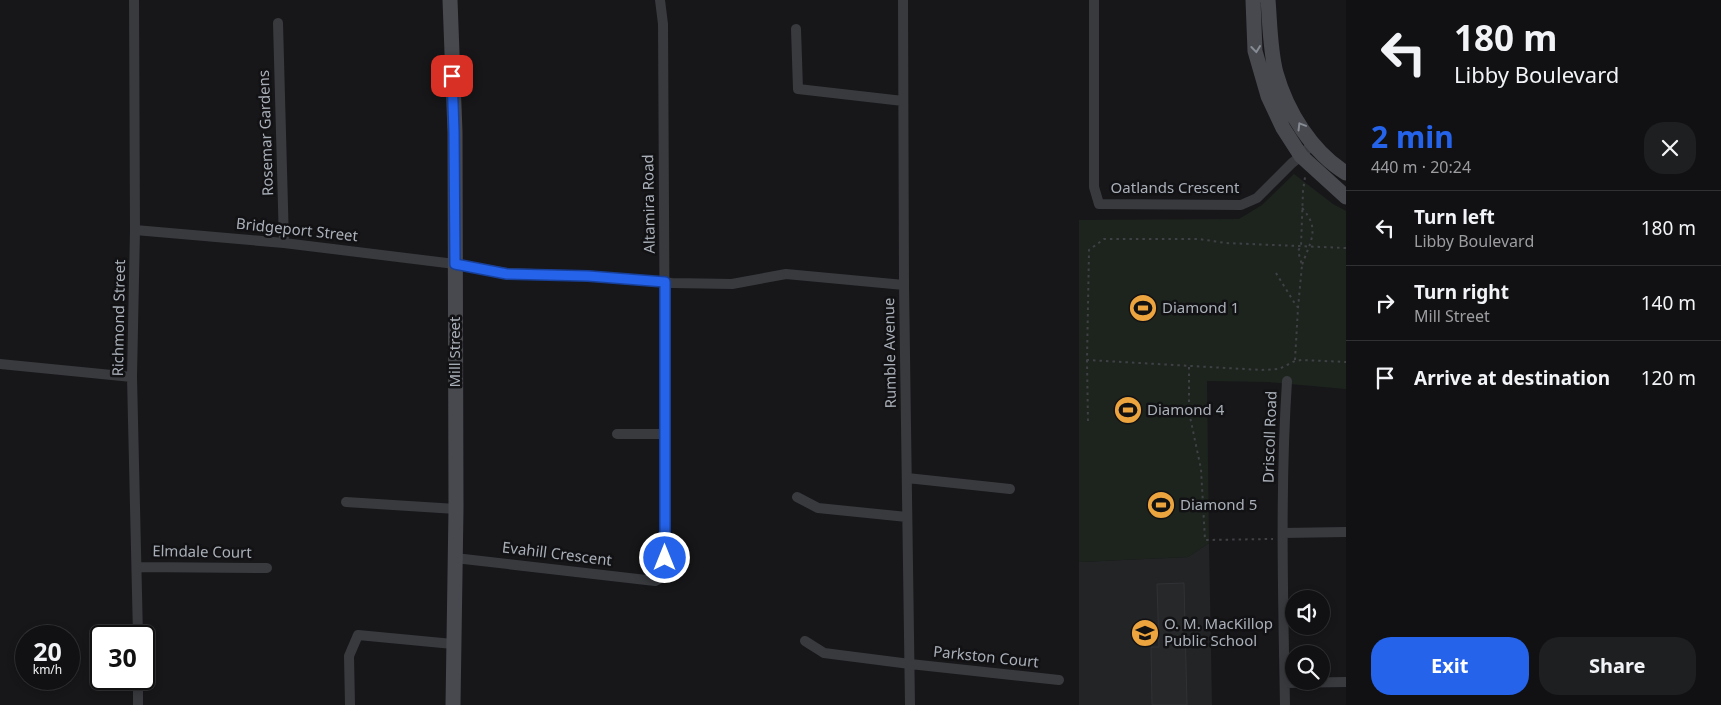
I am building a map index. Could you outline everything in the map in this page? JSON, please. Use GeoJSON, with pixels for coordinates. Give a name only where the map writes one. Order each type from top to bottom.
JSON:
{"type":"FeatureCollection","features":[{"type":"Feature","properties":{"kind":"street","name":"Richmond Street"},"geometry":{"type":"LineString","coordinates":[[134,0],[135,230],[132,377],[138,625]]}},
{"type":"Feature","properties":{"kind":"street","name":"Mill Street"},"geometry":{"type":"LineString","coordinates":[[450,0],[455,264],[456,509],[453,705]]}},
{"type":"Feature","properties":{"kind":"street","name":"Altamira Road"},"geometry":{"type":"LineString","coordinates":[[654,581],[666,575],[665,282],[662,24],[660,0]]}},
{"type":"Feature","properties":{"kind":"street","name":"Rumble Avenue"},"geometry":{"type":"LineString","coordinates":[[903,0],[904,285],[910,705]]}},
{"type":"Feature","properties":{"kind":"street","name":"Oatlands Crescent"},"geometry":{"type":"LineString","coordinates":[[1094,0],[1094,187],[1099,204],[1241,205],[1257,198],[1312,144]]}},
{"type":"Feature","properties":{"kind":"street"},"geometry":{"type":"LineString","coordinates":[[1253,0],[1255,51],[1268,96],[1283,128],[1301,156],[1346,197]]}},
{"type":"Feature","properties":{"kind":"street"},"geometry":{"type":"LineString","coordinates":[[1268,0],[1276,73],[1291,109],[1312,144],[1337,168],[1346,173]]}},
{"type":"Feature","properties":{"kind":"street","name":"Rosemar Gardens"},"geometry":{"type":"LineString","coordinates":[[278,23],[284,243]]}},
{"type":"Feature","properties":{"kind":"street"},"geometry":{"type":"LineString","coordinates":[[796,29],[798,90],[903,101]]}},
{"type":"Feature","properties":{"kind":"street","name":"Bridgeport Street"},"geometry":{"type":"LineString","coordinates":[[135,230],[284,243],[455,264],[507,274],[588,276],[665,282],[732,284],[786,274],[904,285]]}},
{"type":"Feature","properties":{"kind":"street"},"geometry":{"type":"LineString","coordinates":[[0,364],[132,377]]}},
{"type":"Feature","properties":{"kind":"street","name":"Driscoll Road"},"geometry":{"type":"LineString","coordinates":[[1285,683],[1283,533],[1284,426],[1287,381]]}},
{"type":"Feature","properties":{"kind":"street"},"geometry":{"type":"LineString","coordinates":[[617,434],[665,434]]}},
{"type":"Feature","properties":{"kind":"street"},"geometry":{"type":"LineString","coordinates":[[907,478],[1010,489]]}},
{"type":"Feature","properties":{"kind":"street"},"geometry":{"type":"LineString","coordinates":[[797,497],[818,508],[907,517]]}},
{"type":"Feature","properties":{"kind":"street"},"geometry":{"type":"LineString","coordinates":[[346,502],[456,509]]}},
{"type":"Feature","properties":{"kind":"street"},"geometry":{"type":"LineString","coordinates":[[1283,533],[1346,532]]}},
{"type":"Feature","properties":{"kind":"street","name":"Evahill Crescent"},"geometry":{"type":"LineString","coordinates":[[455,558],[654,581]]}},
{"type":"Feature","properties":{"kind":"street","name":"Elmdale Court"},"geometry":{"type":"LineString","coordinates":[[137,566],[266,568]]}},
{"type":"Feature","properties":{"kind":"street"},"geometry":{"type":"LineString","coordinates":[[350,705],[350,656],[358,635],[453,644]]}},
{"type":"Feature","properties":{"kind":"street","name":"Parkston Court"},"geometry":{"type":"LineString","coordinates":[[805,640],[824,653],[1060,680]]}},
{"type":"Feature","properties":{"kind":"street"},"geometry":{"type":"LineString","coordinates":[[1330,682],[1346,682]]}},
{"type":"Feature","properties":{"kind":"street"},"geometry":{"type":"LineString","coordinates":[[138,690],[138,705]]}},
{"type":"Feature","properties":{"kind":"street","name":"Driscoll Road"},"geometry":{"type":"LineString","coordinates":[[1285,690],[1285,705]]}},
{"type":"Feature","properties":{"kind":"path"},"geometry":{"type":"LineString","coordinates":[[1302,265],[1298,251],[1306,172]]}},
{"type":"Feature","properties":{"kind":"path"},"geometry":{"type":"LineString","coordinates":[[1295,361],[1302,265],[1314,230],[1309,216],[1302,208]]}},
{"type":"Feature","properties":{"kind":"path"},"geometry":{"type":"LineString","coordinates":[[1088,423],[1089,250],[1104,239],[1199,239],[1226,243],[1346,248]]}},
{"type":"Feature","properties":{"kind":"path"},"geometry":{"type":"LineString","coordinates":[[1276,273],[1298,308]]}},
{"type":"Feature","properties":{"kind":"path"},"geometry":{"type":"LineString","coordinates":[[1087,360],[1262,370],[1279,369],[1295,361],[1302,360],[1346,362]]}},
{"type":"Feature","properties":{"kind":"path"},"geometry":{"type":"LineString","coordinates":[[1189,366],[1189,412],[1201,469],[1205,540],[1277,539],[1283,533]]}},
{"type":"Feature","properties":{"kind":"shaded area"},"geometry":{"type":"Polygon","coordinates":[[[1294,174],[1333,204],[1346,211],[1346,389],[1268,382],[1207,381],[1209,543],[1188,557],[1079,562],[1079,220],[1239,219],[1262,205],[1294,174]]]}},
{"type":"Feature","properties":{"kind":"shaded area","name":"O. M. MacKillop Public School"},"geometry":{"type":"Polygon","coordinates":[[[1209,543],[1212,705],[1079,705],[1079,562],[1188,557],[1209,543]]]}},
{"type":"Feature","properties":{"kind":"building"},"geometry":{"type":"Polygon","coordinates":[[[1184,583],[1187,705],[1152,705],[1151,647],[1159,647],[1157,584],[1184,583]]]}},
{"type":"Feature","properties":{"kind":"place","name":"Diamond 1"},"geometry":{"type":"Point","coordinates":[1143,308]}},
{"type":"Feature","properties":{"kind":"place","name":"Diamond 4"},"geometry":{"type":"Point","coordinates":[1128,410]}},
{"type":"Feature","properties":{"kind":"place","name":"Diamond 5"},"geometry":{"type":"Point","coordinates":[1161,505]}},
{"type":"Feature","properties":{"kind":"place","name":"O. M. MacKillop Public School"},"geometry":{"type":"Point","coordinates":[1145,633]}},
{"type":"Feature","properties":{"kind":"route"},"geometry":{"type":"LineString","coordinates":[[452,76],[455,264],[507,274],[588,276],[665,282],[665,558]]}}]}
